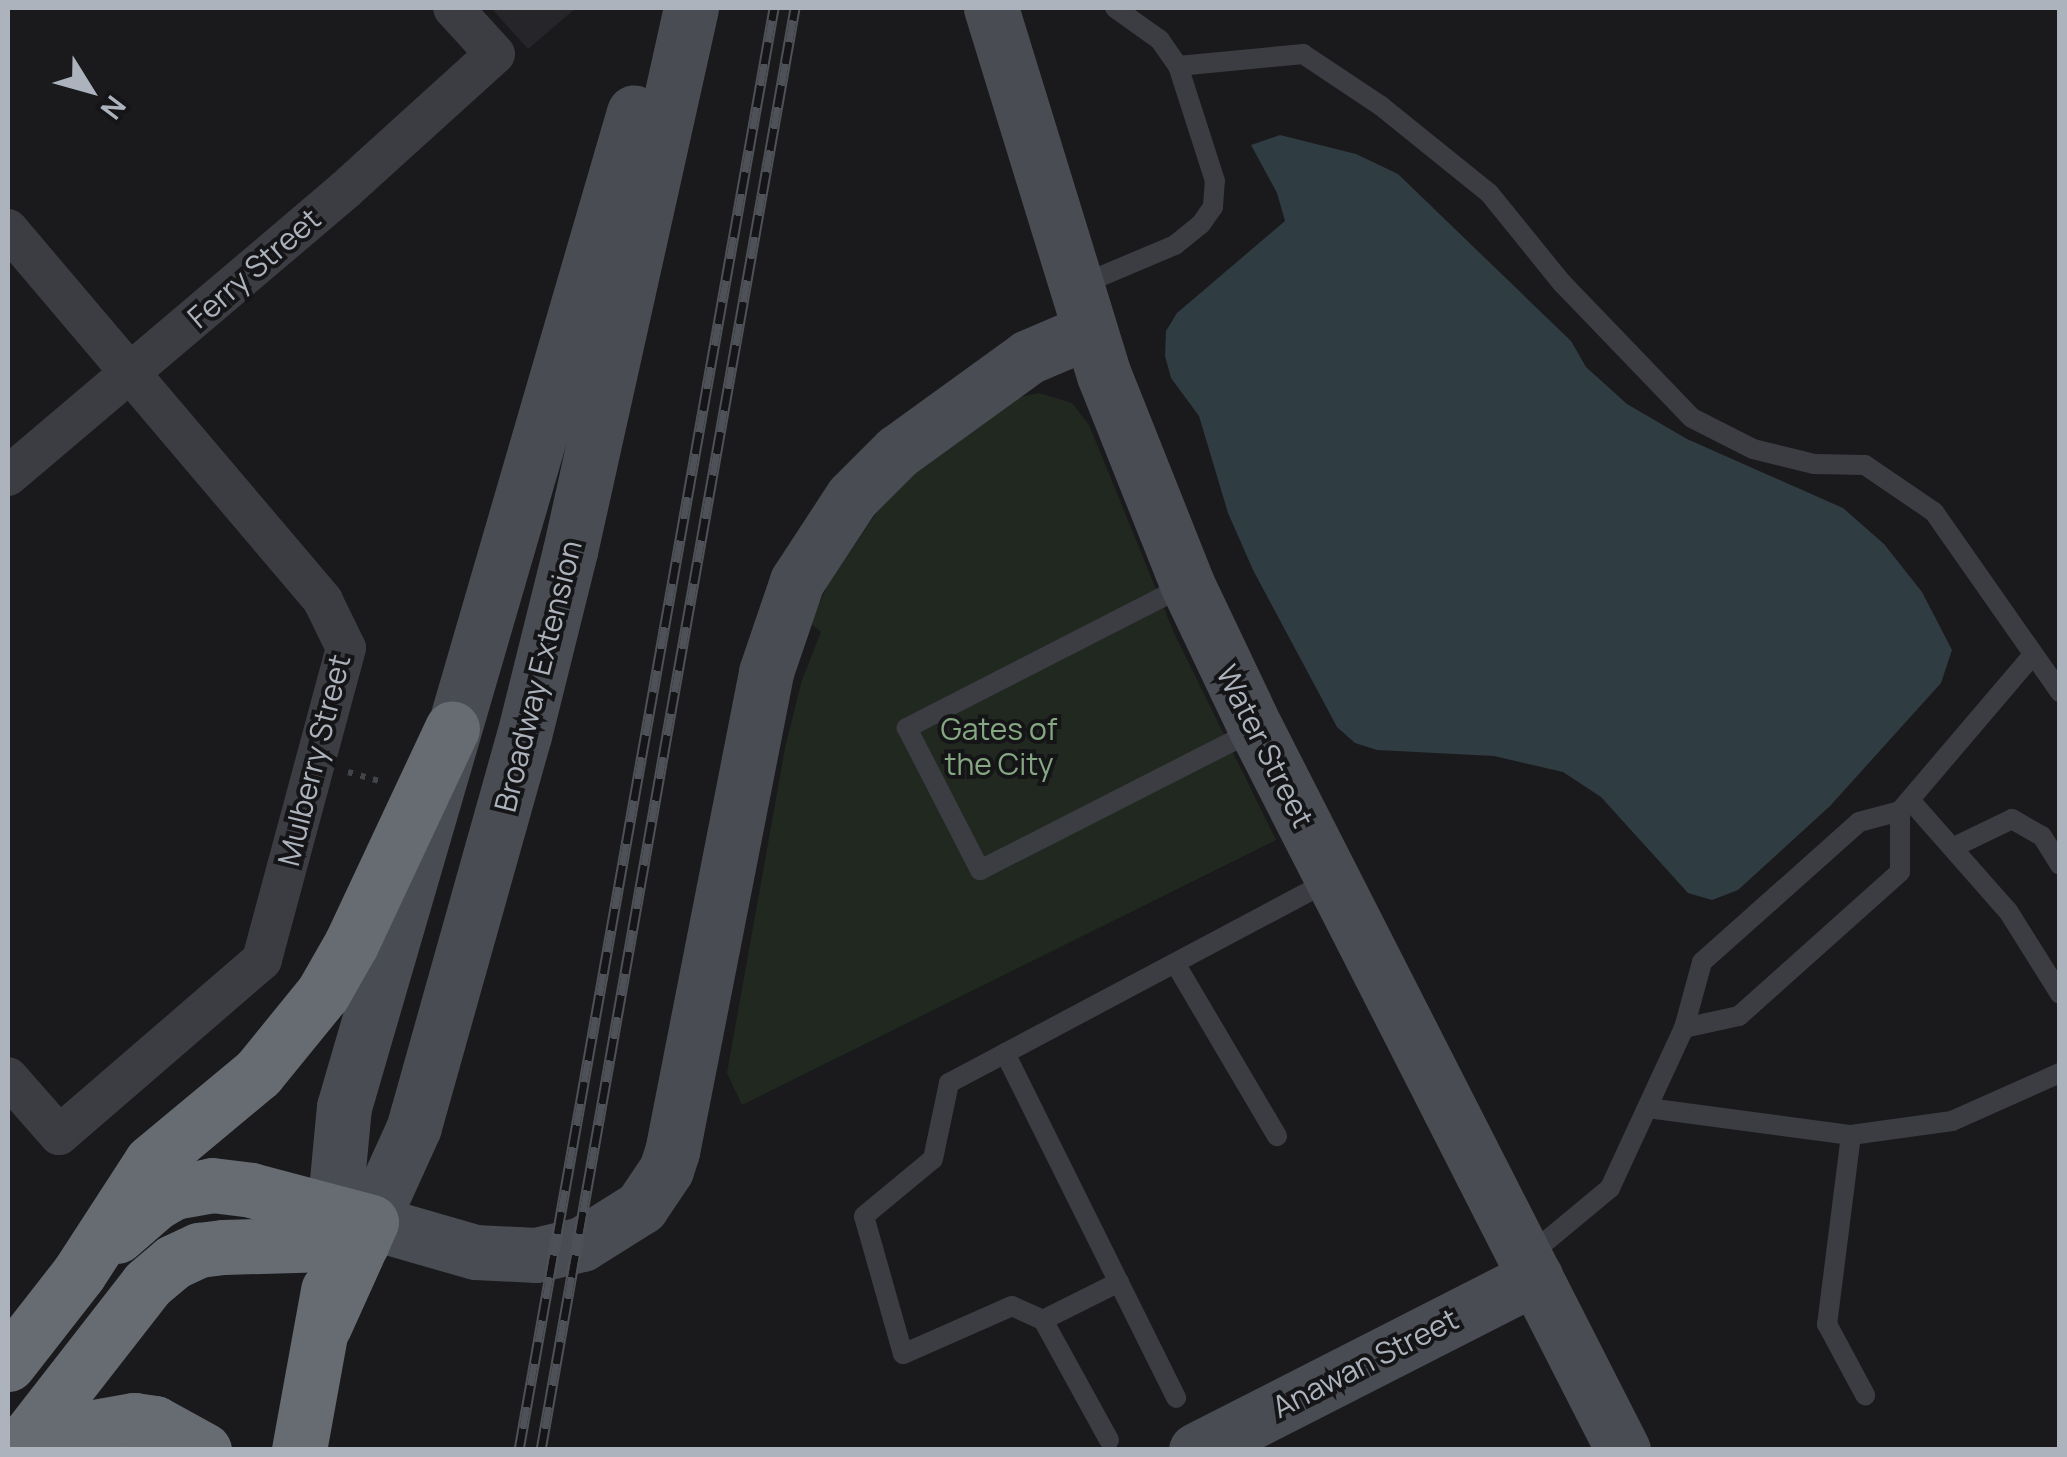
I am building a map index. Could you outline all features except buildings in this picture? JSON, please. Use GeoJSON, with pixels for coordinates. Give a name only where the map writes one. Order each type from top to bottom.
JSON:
{"type":"FeatureCollection","features":[{"type":"Feature","properties":{"kind":"highway"},"geometry":{"type":"LineString","coordinates":[[8,1364],[79,1273],[151,1162],[258,1073],[323,994],[351,944],[452,728]]}},
{"type":"Feature","properties":{"kind":"highway"},"geometry":{"type":"LineString","coordinates":[[79,1273],[155,1203],[192,1188],[251,1190],[350,1230]]}},
{"type":"Feature","properties":{"kind":"highway"},"geometry":{"type":"LineString","coordinates":[[18,1450],[147,1284],[173,1262],[199,1250],[350,1230]]}},
{"type":"Feature","properties":{"kind":"highway","name":"Broadway Extension"},"geometry":{"type":"LineString","coordinates":[[299,1450],[324,1326],[350,1230]]}},
{"type":"Feature","properties":{"kind":"highway"},"geometry":{"type":"LineString","coordinates":[[58,1450],[88,1428],[134,1420],[155,1422],[204,1450]]}},
{"type":"Feature","properties":{"kind":"street","name":"Ferry Street"},"geometry":{"type":"LineString","coordinates":[[8,476],[494,54],[453,8]]}},
{"type":"Feature","properties":{"kind":"street","name":"Broadway Extension"},"geometry":{"type":"LineString","coordinates":[[350,1230],[344,1107],[452,728],[669,8]]}},
{"type":"Feature","properties":{"kind":"street","name":"Broadway Extension"},"geometry":{"type":"LineString","coordinates":[[350,1230],[414,1127],[524,735],[570,551],[691,8]]}},
{"type":"Feature","properties":{"kind":"street","name":"Water Street"},"geometry":{"type":"LineString","coordinates":[[991,8],[1081,309],[1133,455],[1188,584],[1256,730],[1623,1450]]}},
{"type":"Feature","properties":{"kind":"street","name":"Mulberry Street"},"geometry":{"type":"LineString","coordinates":[[8,229],[323,601],[346,648],[262,960],[59,1135],[8,1077]]}},
{"type":"Feature","properties":{"kind":"street"},"geometry":{"type":"LineString","coordinates":[[350,1230],[493,1255],[536,1255],[582,1244],[624,1221],[655,1189],[666,1170],[678,1129],[766,672],[784,612],[814,552],[873,474],[929,426],[1028,357],[1081,309]]}},
{"type":"Feature","properties":{"kind":"street","name":"Anawan Street"},"geometry":{"type":"LineString","coordinates":[[1196,1450],[1530,1268]]}},
{"type":"Feature","properties":{"kind":"lane"},"geometry":{"type":"LineString","coordinates":[[1081,309],[1201,224],[1212,206],[1215,181],[1178,66],[1160,40],[1116,8]]}},
{"type":"Feature","properties":{"kind":"lane"},"geometry":{"type":"LineString","coordinates":[[1178,66],[1303,54],[1381,106],[1489,193],[1562,283],[1692,418],[1753,449],[1814,464],[1866,464],[1934,512],[2060,692]]}},
{"type":"Feature","properties":{"kind":"lane"},"geometry":{"type":"LineString","coordinates":[[1188,584],[908,728],[980,870],[1256,730]]}},
{"type":"Feature","properties":{"kind":"lane"},"geometry":{"type":"LineString","coordinates":[[1530,1268],[1610,1188],[1684,1028],[1702,962],[1858,822],[1905,805],[2033,654]]}},
{"type":"Feature","properties":{"kind":"lane"},"geometry":{"type":"LineString","coordinates":[[1905,805],[1954,848],[2008,912],[2060,994]]}},
{"type":"Feature","properties":{"kind":"lane"},"geometry":{"type":"LineString","coordinates":[[1684,1028],[1739,1016],[1900,872],[1905,805]]}},
{"type":"Feature","properties":{"kind":"lane"},"geometry":{"type":"LineString","coordinates":[[1954,848],[2012,819],[2042,836],[2060,865]]}},
{"type":"Feature","properties":{"kind":"lane"},"geometry":{"type":"LineString","coordinates":[[1109,1440],[1043,1320],[1012,1306],[903,1354],[864,1216],[933,1158],[948,1083],[1332,879]]}},
{"type":"Feature","properties":{"kind":"lane"},"geometry":{"type":"LineString","coordinates":[[1175,963],[1278,1136]]}},
{"type":"Feature","properties":{"kind":"lane"},"geometry":{"type":"LineString","coordinates":[[1005,1053],[1176,1398]]}},
{"type":"Feature","properties":{"kind":"lane"},"geometry":{"type":"LineString","coordinates":[[1648,1108],[1851,1135],[1952,1120],[2060,1072]]}},
{"type":"Feature","properties":{"kind":"lane"},"geometry":{"type":"LineString","coordinates":[[1851,1135],[1827,1324],[1865,1395]]}},
{"type":"Feature","properties":{"kind":"lane"},"geometry":{"type":"LineString","coordinates":[[1043,1320],[1118,1282]]}},
{"type":"Feature","properties":{"kind":"shaded area"},"geometry":{"type":"Polygon","coordinates":[[[491,8],[576,8],[528,49],[491,8]]]}},
{"type":"Feature","properties":{"kind":"shaded area"},"geometry":{"type":"Polygon","coordinates":[[[1280,135],[1356,154],[1398,174],[1571,341],[1586,367],[1627,404],[1687,439],[1843,508],[1884,544],[1922,592],[1952,650],[1941,683],[1830,806],[1738,890],[1712,900],[1688,893],[1601,797],[1563,772],[1494,756],[1377,750],[1355,743],[1337,727],[1253,570],[1228,513],[1199,416],[1171,378],[1165,356],[1166,331],[1177,313],[1285,221],[1277,193],[1251,145],[1280,135]]]}},
{"type":"Feature","properties":{"kind":"green space","name":"Gates of the City"},"geometry":{"type":"Polygon","coordinates":[[[1039,393],[1072,403],[1089,425],[1174,633],[1276,840],[742,1105],[727,1073],[785,748],[802,680],[821,632],[810,623],[829,583],[883,503],[933,457],[1016,398],[1039,393]]]}},
{"type":"Feature","properties":{"kind":"railway"},"geometry":{"type":"LineString","coordinates":[[519,1450],[774,8]]}},
{"type":"Feature","properties":{"kind":"railway"},"geometry":{"type":"LineString","coordinates":[[541,1450],[795,8]]}}]}
